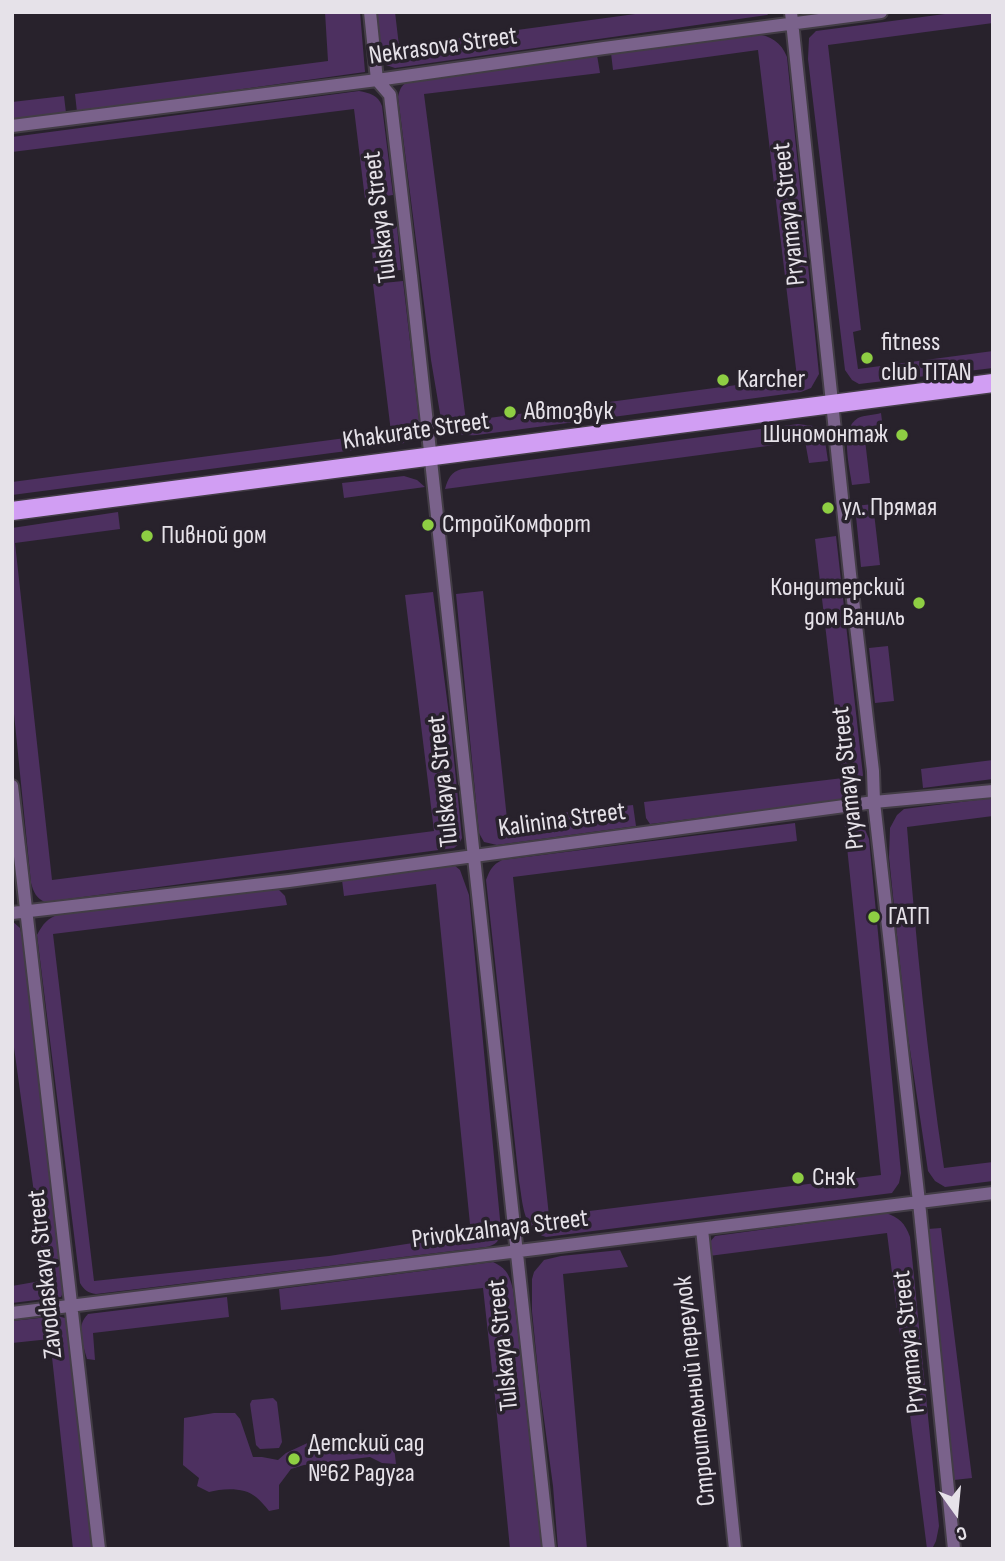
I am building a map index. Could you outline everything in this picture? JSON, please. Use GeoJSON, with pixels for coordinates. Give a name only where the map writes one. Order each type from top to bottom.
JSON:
{"type":"FeatureCollection","features":[{"type":"Feature","properties":{"kind":"main road","name":"Khakurate Street"},"geometry":{"type":"LineString","coordinates":[[12,511],[993,383]]}},
{"type":"Feature","properties":{"kind":"street","name":"Tulskaya Street"},"geometry":{"type":"LineString","coordinates":[[370,12],[377,80],[390,95],[432,456],[550,1549]]}},
{"type":"Feature","properties":{"kind":"street","name":"Nekrasova Street"},"geometry":{"type":"LineString","coordinates":[[12,126],[377,80],[792,18],[881,12]]}},
{"type":"Feature","properties":{"kind":"street","name":"Pryamaya Street"},"geometry":{"type":"LineString","coordinates":[[792,18],[919,1202],[951,1546]]}},
{"type":"Feature","properties":{"kind":"street","name":"Zavodaskaya Street"},"geometry":{"type":"LineString","coordinates":[[12,786],[99,1549]]}},
{"type":"Feature","properties":{"kind":"street","name":"Kalinina Street"},"geometry":{"type":"LineString","coordinates":[[12,913],[289,881],[874,802],[993,791]]}},
{"type":"Feature","properties":{"kind":"street","name":"Privokzalnaya Street"},"geometry":{"type":"LineString","coordinates":[[12,1313],[993,1193]]}},
{"type":"Feature","properties":{"kind":"street","name":"Строительный переулок"},"geometry":{"type":"LineString","coordinates":[[702,1229],[735,1549]]}},
{"type":"Feature","properties":{"kind":"shaded area"},"geometry":{"type":"Polygon","coordinates":[[[325,12],[360,12],[365,72],[77,112],[75,94],[328,61],[325,12]]]}},
{"type":"Feature","properties":{"kind":"shaded area"},"geometry":{"type":"Polygon","coordinates":[[[376,12],[395,12],[399,46],[650,12],[771,12],[767,15],[395,68],[386,65],[381,57],[376,12]]]}},
{"type":"Feature","properties":{"kind":"shaded area"},"geometry":{"type":"Polygon","coordinates":[[[960,12],[993,12],[993,23],[828,45],[861,330],[853,332],[858,369],[993,351],[993,368],[859,384],[852,380],[845,370],[808,59],[809,38],[816,31],[960,12]]]}},
{"type":"Feature","properties":{"kind":"shaded area"},"geometry":{"type":"Polygon","coordinates":[[[756,34],[775,41],[787,57],[819,374],[811,388],[801,392],[477,435],[458,434],[442,425],[431,360],[398,97],[401,89],[410,81],[597,55],[600,73],[424,94],[466,421],[797,377],[758,50],[613,70],[611,53],[756,34]]]}},
{"type":"Feature","properties":{"kind":"shaded area"},"geometry":{"type":"Polygon","coordinates":[[[359,91],[373,95],[382,106],[393,195],[365,199],[354,109],[12,152],[12,137],[359,91]]]}},
{"type":"Feature","properties":{"kind":"shaded area"},"geometry":{"type":"Polygon","coordinates":[[[64,96],[66,113],[12,119],[12,102],[64,96]]]}},
{"type":"Feature","properties":{"kind":"shaded area"},"geometry":{"type":"Polygon","coordinates":[[[397,226],[401,270],[374,273],[370,229],[397,226]]]}},
{"type":"Feature","properties":{"kind":"shaded area"},"geometry":{"type":"Polygon","coordinates":[[[403,281],[420,428],[416,440],[12,495],[12,482],[391,432],[373,284],[403,281]]]}},
{"type":"Feature","properties":{"kind":"shaded area"},"geometry":{"type":"Polygon","coordinates":[[[881,413],[883,429],[864,431],[870,483],[852,485],[847,440],[852,423],[863,416],[881,413]]]}},
{"type":"Feature","properties":{"kind":"shaded area"},"geometry":{"type":"Polygon","coordinates":[[[798,424],[813,426],[824,434],[828,461],[809,463],[805,441],[445,489],[450,476],[462,469],[798,424]]]}},
{"type":"Feature","properties":{"kind":"shaded area"},"geometry":{"type":"Polygon","coordinates":[[[404,476],[417,480],[425,487],[344,498],[342,483],[404,476]]]}},
{"type":"Feature","properties":{"kind":"shaded area"},"geometry":{"type":"Polygon","coordinates":[[[873,504],[880,565],[861,567],[855,506],[873,504]]]}},
{"type":"Feature","properties":{"kind":"shaded area"},"geometry":{"type":"Polygon","coordinates":[[[118,512],[120,529],[15,543],[52,880],[434,831],[405,595],[433,592],[451,730],[462,838],[459,844],[454,848],[45,902],[37,897],[31,883],[12,694],[12,528],[118,512]]]}},
{"type":"Feature","properties":{"kind":"shaded area"},"geometry":{"type":"Polygon","coordinates":[[[836,536],[863,775],[860,784],[842,800],[650,824],[646,818],[644,802],[843,778],[815,539],[836,536]]]}},
{"type":"Feature","properties":{"kind":"shaded area"},"geometry":{"type":"Polygon","coordinates":[[[483,591],[507,819],[633,805],[636,826],[497,845],[484,842],[479,833],[456,594],[483,591]]]}},
{"type":"Feature","properties":{"kind":"shaded area"},"geometry":{"type":"Polygon","coordinates":[[[888,646],[894,701],[875,703],[869,648],[888,646]]]}},
{"type":"Feature","properties":{"kind":"shaded area"},"geometry":{"type":"Polygon","coordinates":[[[993,760],[993,779],[923,788],[921,769],[993,760]]]}},
{"type":"Feature","properties":{"kind":"shaded area"},"geometry":{"type":"Polygon","coordinates":[[[993,798],[993,816],[907,827],[922,998],[944,1168],[993,1162],[993,1181],[945,1187],[935,1181],[928,1171],[906,1023],[889,857],[890,828],[904,809],[993,798]]]}},
{"type":"Feature","properties":{"kind":"shaded area"},"geometry":{"type":"Polygon","coordinates":[[[844,818],[855,818],[863,825],[869,839],[901,1173],[899,1183],[892,1193],[546,1237],[538,1233],[532,1228],[525,1214],[519,1181],[486,880],[492,868],[502,860],[795,823],[797,841],[513,877],[549,1216],[881,1175],[844,818]]]}},
{"type":"Feature","properties":{"kind":"shaded area"},"geometry":{"type":"Polygon","coordinates":[[[454,865],[460,870],[469,895],[501,1230],[497,1242],[486,1247],[96,1294],[88,1292],[80,1283],[37,935],[43,925],[60,914],[277,888],[285,896],[287,905],[53,934],[94,1281],[329,1256],[471,1234],[436,884],[344,896],[342,880],[454,865]]]}},
{"type":"Feature","properties":{"kind":"shaded area"},"geometry":{"type":"Polygon","coordinates":[[[12,921],[20,928],[23,941],[66,1278],[61,1297],[12,1303],[12,1286],[46,1280],[12,1033],[12,921]]]}},
{"type":"Feature","properties":{"kind":"shaded area"},"geometry":{"type":"Polygon","coordinates":[[[885,1213],[901,1221],[910,1237],[939,1526],[932,1549],[927,1549],[887,1233],[709,1256],[709,1243],[715,1236],[885,1213]]]}},
{"type":"Feature","properties":{"kind":"shaded area"},"geometry":{"type":"Polygon","coordinates":[[[941,1228],[972,1478],[954,1480],[928,1229],[941,1228]]]}},
{"type":"Feature","properties":{"kind":"shaded area"},"geometry":{"type":"Polygon","coordinates":[[[620,1250],[628,1267],[563,1274],[587,1549],[558,1549],[532,1311],[532,1279],[544,1260],[620,1250]]]}},
{"type":"Feature","properties":{"kind":"shaded area"},"geometry":{"type":"Polygon","coordinates":[[[493,1262],[507,1272],[513,1289],[542,1549],[510,1549],[483,1288],[281,1310],[279,1289],[493,1262]]]}},
{"type":"Feature","properties":{"kind":"shaded area"},"geometry":{"type":"Polygon","coordinates":[[[227,1297],[229,1317],[93,1333],[95,1360],[87,1359],[81,1330],[88,1314],[227,1297]]]}},
{"type":"Feature","properties":{"kind":"shaded area"},"geometry":{"type":"Polygon","coordinates":[[[57,1316],[65,1318],[67,1324],[94,1549],[73,1549],[50,1339],[12,1343],[12,1321],[57,1316]]]}},
{"type":"Feature","properties":{"kind":"shaded area"},"geometry":{"type":"Polygon","coordinates":[[[273,1398],[277,1402],[282,1442],[279,1448],[260,1449],[256,1445],[250,1404],[252,1400],[273,1398]]]}},
{"type":"Feature","properties":{"kind":"shaded area"},"geometry":{"type":"Polygon","coordinates":[[[235,1413],[240,1419],[253,1457],[278,1460],[286,1453],[316,1439],[356,1436],[370,1437],[394,1447],[396,1464],[382,1463],[370,1457],[291,1469],[279,1485],[279,1509],[269,1511],[246,1491],[227,1489],[209,1492],[197,1486],[199,1478],[183,1465],[184,1418],[235,1413]]]}},
{"type":"Feature","properties":{"kind":"place","name":"fitness club TITAN"},"geometry":{"type":"Point","coordinates":[867,358]}},
{"type":"Feature","properties":{"kind":"place","name":"Karcher"},"geometry":{"type":"Point","coordinates":[723,380]}},
{"type":"Feature","properties":{"kind":"place","name":"Автозвук"},"geometry":{"type":"Point","coordinates":[510,412]}},
{"type":"Feature","properties":{"kind":"place","name":"Шиномонтаж"},"geometry":{"type":"Point","coordinates":[902,435]}},
{"type":"Feature","properties":{"kind":"place","name":"ул. Прямая"},"geometry":{"type":"Point","coordinates":[828,508]}},
{"type":"Feature","properties":{"kind":"place","name":"СтройКомфорт"},"geometry":{"type":"Point","coordinates":[428,525]}},
{"type":"Feature","properties":{"kind":"place","name":"Пивной дом"},"geometry":{"type":"Point","coordinates":[147,536]}},
{"type":"Feature","properties":{"kind":"place","name":"Кондитерский дом Ваниль"},"geometry":{"type":"Point","coordinates":[919,603]}},
{"type":"Feature","properties":{"kind":"place","name":"ГАТП"},"geometry":{"type":"Point","coordinates":[874,917]}},
{"type":"Feature","properties":{"kind":"place","name":"Снэк"},"geometry":{"type":"Point","coordinates":[798,1178]}},
{"type":"Feature","properties":{"kind":"place","name":"Детский сад №62 Радуга"},"geometry":{"type":"Point","coordinates":[294,1459]}}]}
